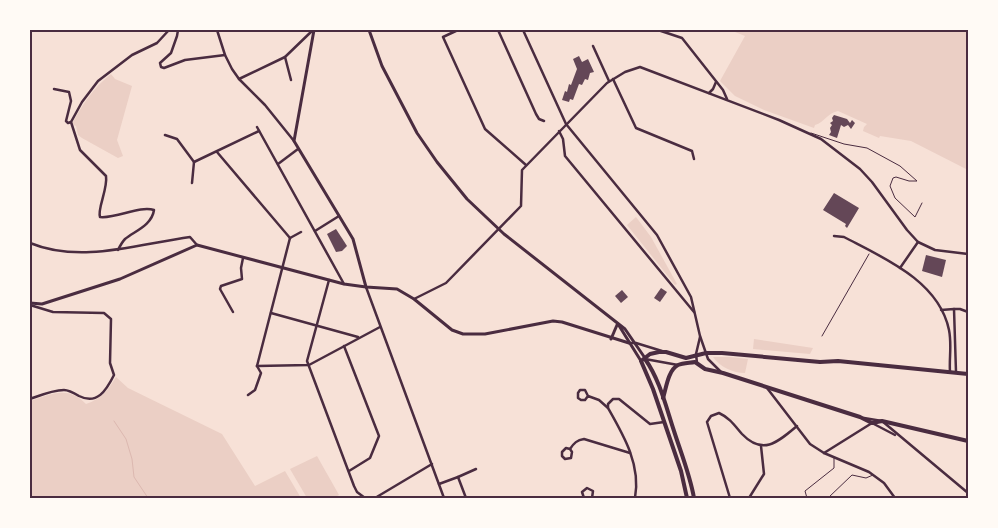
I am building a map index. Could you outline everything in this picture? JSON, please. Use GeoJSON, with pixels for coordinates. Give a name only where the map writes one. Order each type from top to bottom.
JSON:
{"type":"FeatureCollection","features":[{"type":"Feature","properties":{"kind":"main road"},"geometry":{"type":"LineString","coordinates":[[643,360],[650,354],[666,352],[682,357],[706,353],[820,362],[838,361],[968,374]]}},
{"type":"Feature","properties":{"kind":"main road"},"geometry":{"type":"LineString","coordinates":[[643,360],[655,375],[687,469],[694,498]]}},
{"type":"Feature","properties":{"kind":"main road"},"geometry":{"type":"LineString","coordinates":[[643,360],[681,471],[687,498]]}},
{"type":"Feature","properties":{"kind":"main road"},"geometry":{"type":"LineString","coordinates":[[663,398],[668,381],[678,365],[695,362],[705,369],[765,386],[860,417],[872,423],[882,421],[968,441]]}},
{"type":"Feature","properties":{"kind":"street"},"geometry":{"type":"LineString","coordinates":[[118,250],[123,240],[149,221],[153,216],[154,210],[148,208],[100,217],[98,213],[104,197],[106,176],[80,150],[71,122],[82,102],[98,81],[132,55],[158,43],[169,30]]}},
{"type":"Feature","properties":{"kind":"street"},"geometry":{"type":"LineString","coordinates":[[178,30],[178,36],[171,52],[160,63],[161,67],[164,68],[185,60],[225,55]]}},
{"type":"Feature","properties":{"kind":"street"},"geometry":{"type":"LineString","coordinates":[[218,30],[225,55],[232,69],[239,79],[265,104],[294,141],[353,239],[366,288],[444,498]]}},
{"type":"Feature","properties":{"kind":"street"},"geometry":{"type":"LineString","coordinates":[[239,79],[285,57],[314,30]]}},
{"type":"Feature","properties":{"kind":"street"},"geometry":{"type":"LineString","coordinates":[[294,141],[314,30]]}},
{"type":"Feature","properties":{"kind":"street"},"geometry":{"type":"LineString","coordinates":[[369,30],[382,66],[416,132],[467,199],[499,230],[625,329],[636,343],[643,360]]}},
{"type":"Feature","properties":{"kind":"street"},"geometry":{"type":"LineString","coordinates":[[458,30],[443,37],[485,129],[526,165]]}},
{"type":"Feature","properties":{"kind":"street"},"geometry":{"type":"LineString","coordinates":[[498,30],[536,114],[544,122]]}},
{"type":"Feature","properties":{"kind":"street"},"geometry":{"type":"LineString","coordinates":[[523,30],[566,124],[657,235],[691,297],[700,336],[708,359],[722,373]]}},
{"type":"Feature","properties":{"kind":"street"},"geometry":{"type":"LineString","coordinates":[[658,30],[682,38],[723,90],[728,100]]}},
{"type":"Feature","properties":{"kind":"street"},"geometry":{"type":"LineString","coordinates":[[593,46],[609,81]]}},
{"type":"Feature","properties":{"kind":"street"},"geometry":{"type":"LineString","coordinates":[[285,57],[291,80]]}},
{"type":"Feature","properties":{"kind":"street"},"geometry":{"type":"LineString","coordinates":[[414,299],[446,283],[521,206],[522,170],[559,131],[609,81],[640,67],[811,133],[829,144],[860,169],[918,242],[935,250],[968,254]]}},
{"type":"Feature","properties":{"kind":"street"},"geometry":{"type":"LineString","coordinates":[[613,79],[636,128],[692,151],[694,159]]}},
{"type":"Feature","properties":{"kind":"street"},"geometry":{"type":"LineString","coordinates":[[709,93],[714,89],[716,82]]}},
{"type":"Feature","properties":{"kind":"street"},"geometry":{"type":"LineString","coordinates":[[54,89],[69,92],[71,101],[66,121],[68,123],[71,122]]}},
{"type":"Feature","properties":{"kind":"street"},"geometry":{"type":"LineString","coordinates":[[257,128],[344,284]]}},
{"type":"Feature","properties":{"kind":"street"},"geometry":{"type":"LineString","coordinates":[[194,162],[259,131]]}},
{"type":"Feature","properties":{"kind":"street"},"geometry":{"type":"LineString","coordinates":[[559,131],[564,139],[565,156],[695,313]]}},
{"type":"Feature","properties":{"kind":"street"},"geometry":{"type":"LineString","coordinates":[[165,136],[177,139],[194,162],[192,183]]}},
{"type":"Feature","properties":{"kind":"street"},"geometry":{"type":"LineString","coordinates":[[278,164],[298,149]]}},
{"type":"Feature","properties":{"kind":"street"},"geometry":{"type":"LineString","coordinates":[[216,152],[290,238]]}},
{"type":"Feature","properties":{"kind":"street"},"geometry":{"type":"LineString","coordinates":[[315,231],[340,216]]}},
{"type":"Feature","properties":{"kind":"street"},"geometry":{"type":"LineString","coordinates":[[257,366],[290,238],[301,232]]}},
{"type":"Feature","properties":{"kind":"street"},"geometry":{"type":"LineString","coordinates":[[30,243],[39,247],[66,251],[100,252],[190,236],[197,245],[344,284],[366,288],[389,287],[397,289],[414,299],[452,330],[463,334],[477,335],[553,321],[666,352]]}},
{"type":"Feature","properties":{"kind":"street"},"geometry":{"type":"LineString","coordinates":[[834,236],[844,236],[900,268],[927,290],[942,310],[949,328],[952,359],[950,372]]}},
{"type":"Feature","properties":{"kind":"street"},"geometry":{"type":"LineString","coordinates":[[900,268],[918,242]]}},
{"type":"Feature","properties":{"kind":"street"},"geometry":{"type":"LineString","coordinates":[[30,304],[42,304],[120,279],[197,245]]}},
{"type":"Feature","properties":{"kind":"street"},"geometry":{"type":"LineString","coordinates":[[232,312],[220,289],[221,286],[242,279],[241,268],[244,258]]}},
{"type":"Feature","properties":{"kind":"street"},"geometry":{"type":"LineString","coordinates":[[329,280],[307,360],[349,471],[358,492],[365,498]]}},
{"type":"Feature","properties":{"kind":"street"},"geometry":{"type":"LineString","coordinates":[[30,304],[53,312],[96,311],[104,313],[111,319],[110,363],[114,375],[108,386],[94,399],[86,399],[67,390],[48,393],[30,399]]}},
{"type":"Feature","properties":{"kind":"street"},"geometry":{"type":"LineString","coordinates":[[954,309],[956,373]]}},
{"type":"Feature","properties":{"kind":"street"},"geometry":{"type":"LineString","coordinates":[[942,310],[960,309],[968,312]]}},
{"type":"Feature","properties":{"kind":"street"},"geometry":{"type":"LineString","coordinates":[[271,313],[359,338]]}},
{"type":"Feature","properties":{"kind":"street"},"geometry":{"type":"LineString","coordinates":[[611,338],[618,324]]}},
{"type":"Feature","properties":{"kind":"street"},"geometry":{"type":"LineString","coordinates":[[618,324],[629,343],[643,360],[678,365]]}},
{"type":"Feature","properties":{"kind":"street"},"geometry":{"type":"LineString","coordinates":[[257,366],[309,364],[380,327]]}},
{"type":"Feature","properties":{"kind":"street"},"geometry":{"type":"LineString","coordinates":[[697,363],[696,354],[700,336]]}},
{"type":"Feature","properties":{"kind":"street"},"geometry":{"type":"LineString","coordinates":[[344,346],[379,436],[370,458],[349,471]]}},
{"type":"Feature","properties":{"kind":"street"},"geometry":{"type":"LineString","coordinates":[[248,395],[255,390],[262,373],[257,366]]}},
{"type":"Feature","properties":{"kind":"street"},"geometry":{"type":"LineString","coordinates":[[765,386],[810,444],[834,458],[873,475],[884,483],[895,498]]}},
{"type":"Feature","properties":{"kind":"street"},"geometry":{"type":"LineString","coordinates":[[588,396],[585,400],[581,400],[577,395],[579,391],[583,390],[587,392],[588,396],[599,400],[608,408],[624,436],[637,481],[635,498]]}},
{"type":"Feature","properties":{"kind":"street"},"geometry":{"type":"LineString","coordinates":[[608,408],[611,400],[618,399],[650,424],[664,422]]}},
{"type":"Feature","properties":{"kind":"street"},"geometry":{"type":"LineString","coordinates":[[730,498],[707,422],[709,418],[719,413],[728,416],[744,435],[753,443],[761,446],[773,444],[780,440],[796,426]]}},
{"type":"Feature","properties":{"kind":"street"},"geometry":{"type":"LineString","coordinates":[[860,417],[882,421],[968,493]]}},
{"type":"Feature","properties":{"kind":"street"},"geometry":{"type":"LineString","coordinates":[[824,453],[872,423],[899,436]]}},
{"type":"Feature","properties":{"kind":"street"},"geometry":{"type":"LineString","coordinates":[[570,449],[573,454],[571,458],[567,460],[563,458],[561,455],[562,451],[566,448],[570,449],[576,442],[584,439],[630,453]]}},
{"type":"Feature","properties":{"kind":"street"},"geometry":{"type":"LineString","coordinates":[[749,498],[764,474],[761,446]]}},
{"type":"Feature","properties":{"kind":"street"},"geometry":{"type":"LineString","coordinates":[[375,498],[432,464]]}},
{"type":"Feature","properties":{"kind":"street"},"geometry":{"type":"LineString","coordinates":[[439,484],[476,469]]}},
{"type":"Feature","properties":{"kind":"street"},"geometry":{"type":"LineString","coordinates":[[458,477],[466,498]]}},
{"type":"Feature","properties":{"kind":"street"},"geometry":{"type":"LineString","coordinates":[[584,498],[582,492],[587,488],[592,490],[593,498]]}},
{"type":"Feature","properties":{"kind":"lane"},"geometry":{"type":"LineString","coordinates":[[811,133],[844,144],[867,148],[900,166],[917,181],[908,181],[896,176],[893,178],[890,186],[895,198],[916,217],[922,203]]}},
{"type":"Feature","properties":{"kind":"lane"},"geometry":{"type":"LineString","coordinates":[[807,498],[805,491],[834,468],[834,458]]}},
{"type":"Feature","properties":{"kind":"lane"},"geometry":{"type":"LineString","coordinates":[[828,498],[852,475],[866,478],[873,475]]}},
{"type":"Feature","properties":{"kind":"path"},"geometry":{"type":"LineString","coordinates":[[822,336],[870,251]]}},
{"type":"Feature","properties":{"kind":"shaded area"},"geometry":{"type":"Polygon","coordinates":[[[730,30],[968,30],[968,170],[911,141],[880,136],[879,138],[863,131],[867,124],[838,111],[815,125],[814,128],[764,110],[735,96],[720,81],[745,36],[730,30]]]}},
{"type":"Feature","properties":{"kind":"shaded area"},"geometry":{"type":"Polygon","coordinates":[[[111,74],[115,79],[132,86],[117,140],[123,156],[118,158],[82,138],[78,135],[76,126],[72,124],[88,97],[111,74]]]}},
{"type":"Feature","properties":{"kind":"shaded area"},"geometry":{"type":"Polygon","coordinates":[[[636,217],[651,237],[677,284],[675,285],[627,225],[636,217]]]}},
{"type":"Feature","properties":{"kind":"shaded area"},"geometry":{"type":"Polygon","coordinates":[[[754,339],[813,348],[810,354],[753,349],[754,339]]]}},
{"type":"Feature","properties":{"kind":"shaded area"},"geometry":{"type":"Polygon","coordinates":[[[713,357],[748,359],[745,373],[727,369],[713,357]]]}},
{"type":"Feature","properties":{"kind":"shaded area"},"geometry":{"type":"Polygon","coordinates":[[[116,377],[128,388],[222,434],[255,486],[285,471],[301,498],[30,498],[30,401],[52,394],[66,393],[80,398],[86,404],[104,394],[116,377]]]}},
{"type":"Feature","properties":{"kind":"shaded area"},"geometry":{"type":"Polygon","coordinates":[[[317,456],[339,495],[333,498],[307,498],[290,469],[317,456]]]}},
{"type":"Feature","properties":{"kind":"building"},"geometry":{"type":"Polygon","coordinates":[[[579,56],[582,62],[588,59],[594,72],[590,73],[588,80],[585,79],[582,85],[579,84],[573,100],[570,99],[569,102],[562,100],[569,84],[571,85],[577,69],[573,59],[579,56]]]}},
{"type":"Feature","properties":{"kind":"building"},"geometry":{"type":"Polygon","coordinates":[[[834,115],[847,119],[850,123],[852,120],[855,123],[851,129],[848,125],[844,127],[841,125],[837,138],[829,135],[832,125],[830,123],[833,121],[834,115]]]}},
{"type":"Feature","properties":{"kind":"building"},"geometry":{"type":"Polygon","coordinates":[[[834,193],[859,208],[847,228],[846,224],[823,210],[834,193]]]}},
{"type":"Feature","properties":{"kind":"building"},"geometry":{"type":"Polygon","coordinates":[[[336,229],[347,246],[342,251],[336,252],[327,234],[336,229]]]}},
{"type":"Feature","properties":{"kind":"building"},"geometry":{"type":"Polygon","coordinates":[[[926,255],[946,260],[942,277],[922,271],[926,255]]]}},
{"type":"Feature","properties":{"kind":"building"},"geometry":{"type":"Polygon","coordinates":[[[661,288],[667,292],[660,302],[654,298],[661,288]]]}},
{"type":"Feature","properties":{"kind":"building"},"geometry":{"type":"Polygon","coordinates":[[[622,290],[628,297],[621,303],[615,296],[622,290]]]}},
{"type":"Feature","properties":{"kind":"waterway"},"geometry":{"type":"LineString","coordinates":[[114,421],[126,439],[132,459],[134,477],[148,498]]}}]}
